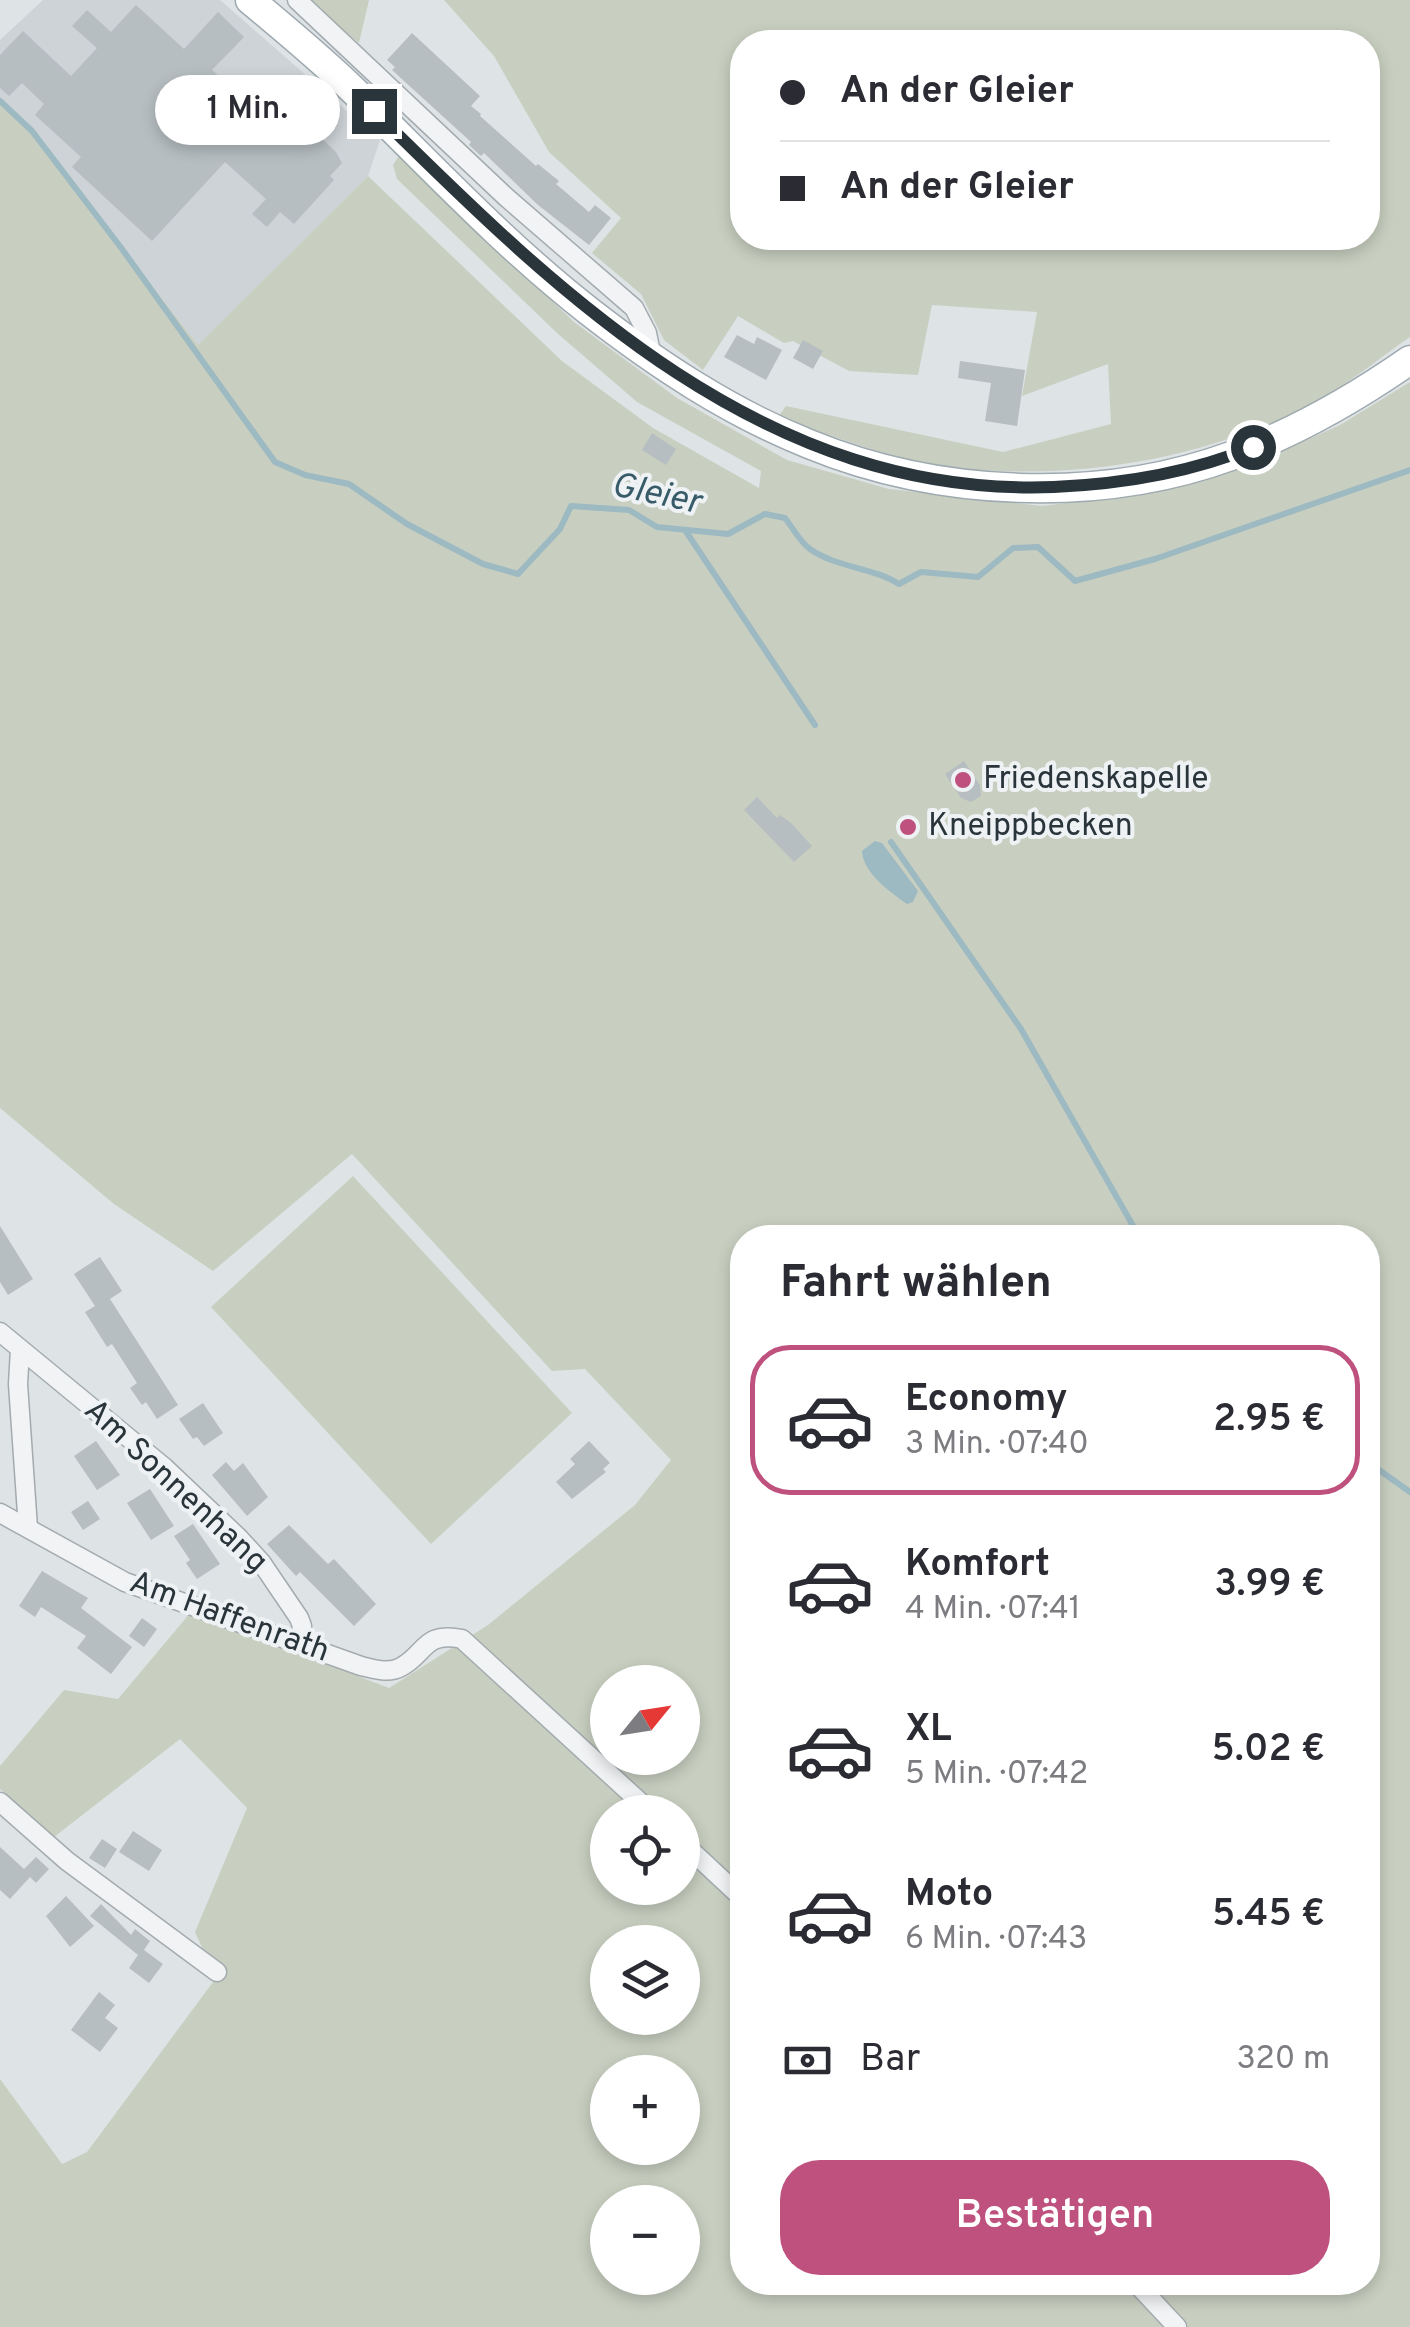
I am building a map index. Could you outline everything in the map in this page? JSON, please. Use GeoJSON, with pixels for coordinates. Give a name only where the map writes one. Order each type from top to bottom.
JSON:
{"type":"FeatureCollection","features":[{"type":"Feature","properties":{"kind":"main road"},"geometry":{"type":"LineString","coordinates":[[250,0],[350,87],[524,255],[588,310],[720,402],[810,445],[912,475],[1000,486],[1130,480],[1229,457],[1306,424],[1364,392],[1410,360]]}},
{"type":"Feature","properties":{"kind":"street"},"geometry":{"type":"LineString","coordinates":[[296,0],[528,218],[634,308],[647,333],[652,358]]}},
{"type":"Feature","properties":{"kind":"street","name":"Am Sonnenhang"},"geometry":{"type":"LineString","coordinates":[[0,1332],[164,1468],[252,1552],[298,1618],[300,1643]]}},
{"type":"Feature","properties":{"kind":"street"},"geometry":{"type":"LineString","coordinates":[[20,1349],[18,1397],[28,1528]]}},
{"type":"Feature","properties":{"kind":"street","name":"Am Haffenrath"},"geometry":{"type":"LineString","coordinates":[[0,1513],[125,1582],[362,1666],[389,1670],[404,1666],[438,1638],[462,1638],[633,1795]]}},
{"type":"Feature","properties":{"kind":"street"},"geometry":{"type":"LineString","coordinates":[[0,1802],[67,1861],[217,1972]]}},
{"type":"Feature","properties":{"kind":"street"},"geometry":{"type":"LineString","coordinates":[[700,1859],[730,1887]]}},
{"type":"Feature","properties":{"kind":"street"},"geometry":{"type":"LineString","coordinates":[[1147,2295],[1178,2327]]}},
{"type":"Feature","properties":{"kind":"shaded area"},"geometry":{"type":"Polygon","coordinates":[[[43,0],[220,0],[380,140],[368,176],[198,345],[32,131],[0,99],[0,40],[43,0]]]}},
{"type":"Feature","properties":{"kind":"green space"},"geometry":{"type":"Polygon","coordinates":[[[307,0],[369,0],[359,43],[307,0]]]}},
{"type":"Feature","properties":{"kind":"green space"},"geometry":{"type":"Polygon","coordinates":[[[444,0],[1410,0],[1410,337],[1345,384],[1291,414],[1192,450],[1139,462],[1033,472],[931,464],[874,450],[778,417],[786,406],[1003,452],[1111,424],[1108,364],[1022,396],[1037,312],[932,305],[918,375],[849,371],[793,341],[784,343],[738,316],[703,370],[664,340],[641,294],[592,253],[621,218],[549,152],[494,56],[444,0]]]}},
{"type":"Feature","properties":{"kind":"green space"},"geometry":{"type":"Polygon","coordinates":[[[0,99],[32,131],[198,345],[368,176],[562,361],[653,428],[759,488],[761,471],[637,402],[557,333],[397,179],[393,165],[400,154],[574,322],[677,398],[787,460],[889,489],[1042,506],[1160,492],[1253,464],[1340,425],[1410,382],[1410,2327],[0,2327],[0,2079],[62,2164],[87,2152],[216,1978],[195,1932],[247,1808],[180,1739],[54,1837],[0,1789],[0,1766],[64,1690],[118,1699],[191,1612],[389,1688],[488,1625],[635,1505],[671,1460],[585,1369],[552,1371],[352,1154],[213,1271],[114,1204],[0,1108],[0,99]]]}},
{"type":"Feature","properties":{"kind":"green space"},"geometry":{"type":"Polygon","coordinates":[[[353,1176],[572,1413],[431,1544],[211,1307],[353,1176]]]}},
{"type":"Feature","properties":{"kind":"water"},"geometry":{"type":"Polygon","coordinates":[[[875,841],[882,843],[918,891],[913,902],[907,904],[893,894],[867,867],[862,851],[875,841]]]}},
{"type":"Feature","properties":{"kind":"building"},"geometry":{"type":"Polygon","coordinates":[[[136,5],[184,49],[218,12],[244,37],[212,70],[297,145],[309,133],[320,137],[336,152],[342,163],[330,176],[334,180],[294,224],[280,212],[267,227],[252,214],[266,199],[225,162],[152,241],[72,167],[81,157],[35,115],[44,104],[22,83],[9,96],[0,88],[0,55],[23,31],[71,76],[97,48],[72,26],[87,10],[111,32],[136,5]]]}},
{"type":"Feature","properties":{"kind":"building"},"geometry":{"type":"Polygon","coordinates":[[[412,33],[480,96],[471,106],[480,116],[536,166],[559,181],[556,184],[589,212],[595,205],[611,218],[589,245],[538,205],[484,153],[481,156],[469,145],[471,142],[392,70],[395,67],[387,60],[412,33]]]}},
{"type":"Feature","properties":{"kind":"building"},"geometry":{"type":"Polygon","coordinates":[[[737,335],[754,344],[757,337],[782,350],[766,380],[724,357],[737,335]]]}},
{"type":"Feature","properties":{"kind":"building"},"geometry":{"type":"Polygon","coordinates":[[[803,340],[823,351],[813,369],[793,358],[803,340]]]}},
{"type":"Feature","properties":{"kind":"building"},"geometry":{"type":"Polygon","coordinates":[[[960,361],[1025,370],[1017,426],[985,421],[991,383],[958,378],[960,361]]]}},
{"type":"Feature","properties":{"kind":"building"},"geometry":{"type":"Polygon","coordinates":[[[652,433],[676,449],[666,465],[642,450],[652,433]]]}},
{"type":"Feature","properties":{"kind":"building","name":"Friedenskapelle"},"geometry":{"type":"Polygon","coordinates":[[[964,761],[980,785],[981,796],[971,802],[961,798],[945,774],[964,761]]]}},
{"type":"Feature","properties":{"kind":"building"},"geometry":{"type":"Polygon","coordinates":[[[757,797],[777,818],[780,815],[791,823],[812,846],[794,862],[744,810],[757,797]]]}},
{"type":"Feature","properties":{"kind":"building"},"geometry":{"type":"Polygon","coordinates":[[[0,1226],[33,1279],[8,1295],[0,1282],[0,1226]]]}},
{"type":"Feature","properties":{"kind":"building"},"geometry":{"type":"Polygon","coordinates":[[[100,1257],[122,1291],[110,1299],[178,1405],[157,1419],[130,1388],[137,1383],[85,1312],[95,1306],[74,1274],[100,1257]]]}},
{"type":"Feature","properties":{"kind":"building"},"geometry":{"type":"Polygon","coordinates":[[[203,1403],[223,1433],[204,1446],[197,1437],[193,1439],[179,1419],[203,1403]]]}},
{"type":"Feature","properties":{"kind":"building"},"geometry":{"type":"Polygon","coordinates":[[[96,1441],[120,1475],[97,1490],[74,1456],[96,1441]]]}},
{"type":"Feature","properties":{"kind":"building"},"geometry":{"type":"Polygon","coordinates":[[[589,1441],[610,1463],[603,1469],[606,1472],[572,1499],[556,1482],[575,1464],[570,1459],[589,1441]]]}},
{"type":"Feature","properties":{"kind":"building"},"geometry":{"type":"Polygon","coordinates":[[[226,1462],[234,1471],[243,1463],[268,1497],[247,1516],[212,1475],[226,1462]]]}},
{"type":"Feature","properties":{"kind":"building"},"geometry":{"type":"Polygon","coordinates":[[[150,1489],[174,1526],[151,1540],[127,1503],[150,1489]]]}},
{"type":"Feature","properties":{"kind":"building"},"geometry":{"type":"Polygon","coordinates":[[[88,1501],[100,1519],[83,1530],[71,1512],[88,1501]]]}},
{"type":"Feature","properties":{"kind":"building"},"geometry":{"type":"Polygon","coordinates":[[[193,1524],[220,1564],[197,1579],[174,1536],[193,1524]]]}},
{"type":"Feature","properties":{"kind":"building"},"geometry":{"type":"Polygon","coordinates":[[[289,1525],[328,1564],[334,1559],[376,1604],[354,1626],[300,1572],[296,1576],[267,1544],[289,1525]]]}},
{"type":"Feature","properties":{"kind":"building"},"geometry":{"type":"Polygon","coordinates":[[[42,1571],[88,1598],[81,1608],[132,1647],[111,1674],[77,1648],[86,1636],[41,1607],[35,1617],[19,1606],[42,1571]]]}},
{"type":"Feature","properties":{"kind":"building"},"geometry":{"type":"Polygon","coordinates":[[[142,1618],[157,1629],[144,1647],[129,1636],[142,1618]]]}},
{"type":"Feature","properties":{"kind":"building"},"geometry":{"type":"Polygon","coordinates":[[[133,1831],[162,1850],[149,1871],[119,1852],[133,1831]]]}},
{"type":"Feature","properties":{"kind":"building"},"geometry":{"type":"Polygon","coordinates":[[[102,1839],[117,1849],[105,1868],[89,1858],[102,1839]]]}},
{"type":"Feature","properties":{"kind":"building"},"geometry":{"type":"Polygon","coordinates":[[[0,1847],[24,1869],[36,1857],[49,1869],[36,1883],[30,1877],[10,1899],[0,1890],[0,1847]]]}},
{"type":"Feature","properties":{"kind":"building"},"geometry":{"type":"Polygon","coordinates":[[[66,1896],[94,1926],[70,1947],[46,1916],[66,1896]]]}},
{"type":"Feature","properties":{"kind":"building"},"geometry":{"type":"Polygon","coordinates":[[[101,1904],[131,1935],[135,1929],[150,1941],[144,1950],[163,1964],[149,1983],[129,1968],[138,1955],[90,1916],[101,1904]]]}},
{"type":"Feature","properties":{"kind":"building"},"geometry":{"type":"Polygon","coordinates":[[[99,1992],[115,2005],[105,2018],[118,2028],[100,2052],[71,2030],[99,1992]]]}},
{"type":"Feature","properties":{"kind":"waterway","name":"Gleier"},"geometry":{"type":"LineString","coordinates":[[0,101],[32,131],[122,249],[275,462],[305,475],[349,484],[407,524],[483,564],[518,574],[560,529],[571,506],[629,510],[657,527],[728,534],[765,514],[785,518],[803,543],[820,555],[899,584],[921,572],[978,577],[1013,548],[1038,547],[1075,581],[1155,559],[1410,470]]}},
{"type":"Feature","properties":{"kind":"waterway"},"geometry":{"type":"LineString","coordinates":[[685,530],[815,725]]}},
{"type":"Feature","properties":{"kind":"waterway"},"geometry":{"type":"LineString","coordinates":[[891,842],[1021,1029],[1133,1225]]}},
{"type":"Feature","properties":{"kind":"waterway"},"geometry":{"type":"LineString","coordinates":[[1380,1471],[1410,1492]]}},
{"type":"Feature","properties":{"kind":"place","name":"Friedenskapelle"},"geometry":{"type":"Point","coordinates":[963,780]}},
{"type":"Feature","properties":{"kind":"place","name":"Kneippbecken"},"geometry":{"type":"Point","coordinates":[908,827]}},
{"type":"Feature","properties":{"kind":"route"},"geometry":{"type":"LineString","coordinates":[[374,111],[470,206],[588,310],[720,402],[810,445],[912,475],[1036,487],[1086,485],[1165,474],[1253,447]]}}]}
